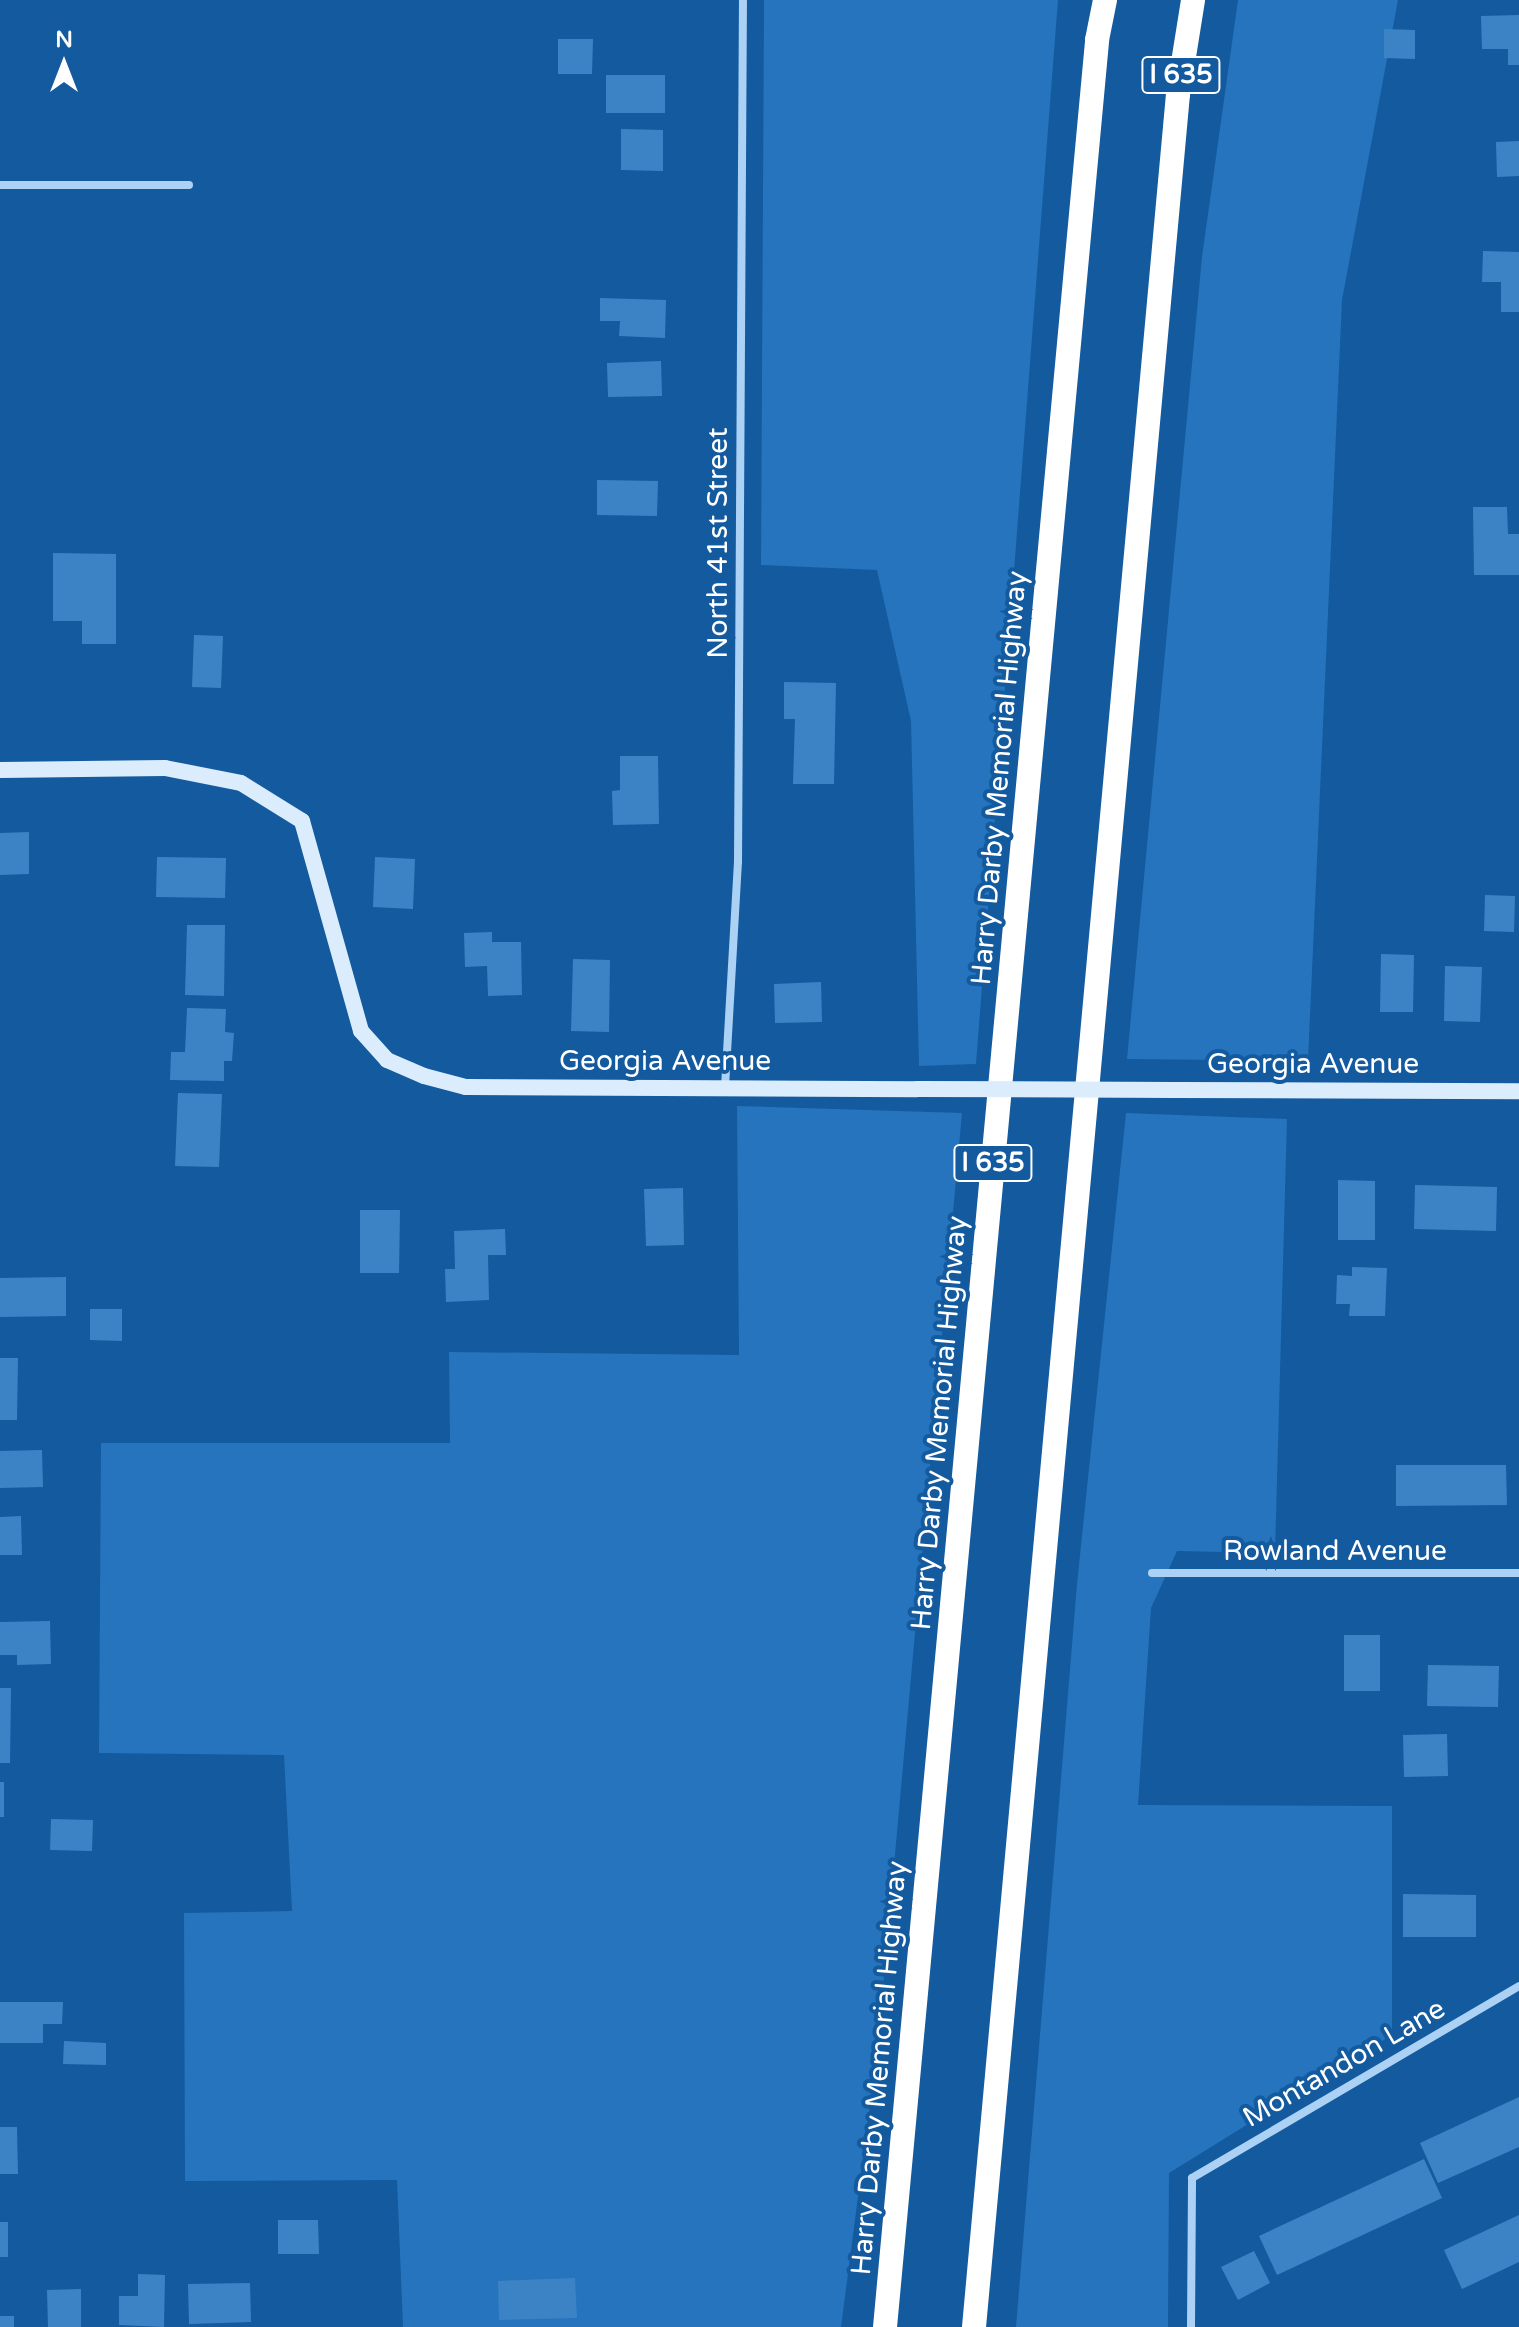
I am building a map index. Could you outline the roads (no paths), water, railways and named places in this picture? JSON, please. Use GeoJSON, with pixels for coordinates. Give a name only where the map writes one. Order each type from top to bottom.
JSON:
{"type":"FeatureCollection","features":[{"type":"Feature","properties":{"kind":"highway","name":"Harry Darby Memorial Highway"},"geometry":{"type":"LineString","coordinates":[[885,2327],[1096,56],[1105,0]]}},
{"type":"Feature","properties":{"kind":"highway","name":"I 635"},"geometry":{"type":"LineString","coordinates":[[974,2327],[1177,108],[1193,0]]}},
{"type":"Feature","properties":{"kind":"street","name":"North 41st Street"},"geometry":{"type":"LineString","coordinates":[[725,1087],[738,862],[743,0]]}},
{"type":"Feature","properties":{"kind":"street"},"geometry":{"type":"LineString","coordinates":[[0,185],[189,185]]}},
{"type":"Feature","properties":{"kind":"street","name":"Georgia Avenue"},"geometry":{"type":"LineString","coordinates":[[0,770],[165,768],[241,783],[302,821],[361,1031],[387,1060],[466,1087],[1519,1091]]}},
{"type":"Feature","properties":{"kind":"street","name":"Rowland Avenue"},"geometry":{"type":"LineString","coordinates":[[1152,1573],[1519,1573]]}},
{"type":"Feature","properties":{"kind":"street","name":"Montandon Lane"},"geometry":{"type":"LineString","coordinates":[[1191,2327],[1192,2178],[1519,1986]]}}]}
